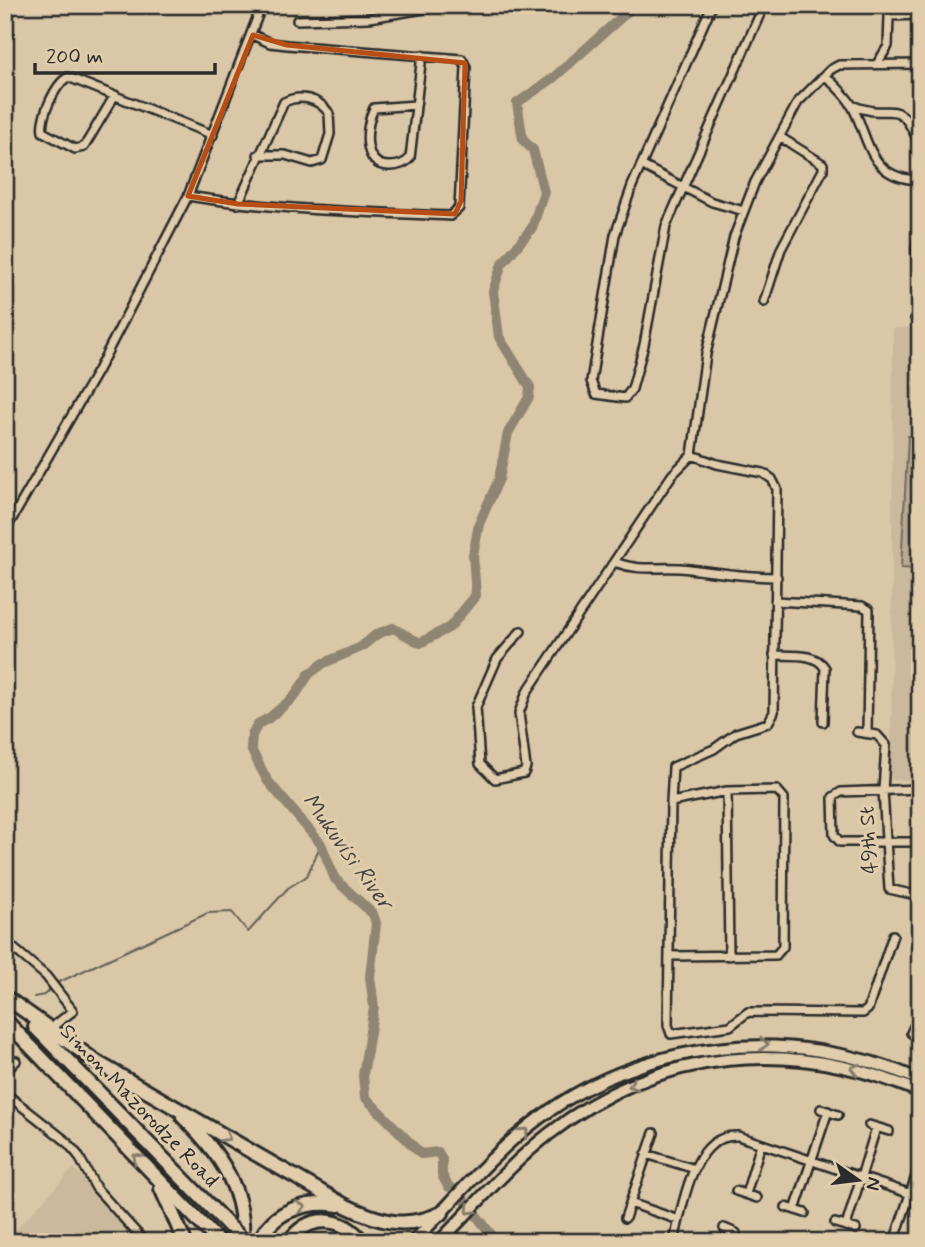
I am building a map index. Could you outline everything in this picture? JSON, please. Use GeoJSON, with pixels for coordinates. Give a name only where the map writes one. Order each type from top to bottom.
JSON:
{"type":"FeatureCollection","features":[{"type":"Feature","properties":{"kind":"highway"},"geometry":{"type":"LineString","coordinates":[[7,998],[65,1042],[346,1206],[376,1220],[394,1224],[426,1221],[442,1213]]}},
{"type":"Feature","properties":{"kind":"highway","name":"Simon Mazorodze Road"},"geometry":{"type":"LineString","coordinates":[[7,998],[243,1242]]}},
{"type":"Feature","properties":{"kind":"highway","name":"Simon Mazorodze Road"},"geometry":{"type":"LineString","coordinates":[[5,1020],[219,1242]]}},
{"type":"Feature","properties":{"kind":"highway"},"geometry":{"type":"LineString","coordinates":[[167,1102],[208,1141],[225,1164],[238,1198],[243,1242]]}},
{"type":"Feature","properties":{"kind":"highway"},"geometry":{"type":"LineString","coordinates":[[157,1178],[185,1242]]}},
{"type":"Feature","properties":{"kind":"highway"},"geometry":{"type":"LineString","coordinates":[[260,1242],[264,1231],[289,1209],[327,1203],[346,1206]]}},
{"type":"Feature","properties":{"kind":"highway"},"geometry":{"type":"LineString","coordinates":[[289,1242],[297,1230],[314,1222],[332,1220],[350,1228],[363,1242]]}},
{"type":"Feature","properties":{"kind":"main road"},"geometry":{"type":"LineString","coordinates":[[413,1242],[529,1125],[589,1087],[660,1060],[754,1044],[855,1056],[920,1080]]}},
{"type":"Feature","properties":{"kind":"main road"},"geometry":{"type":"LineString","coordinates":[[439,1242],[549,1134],[600,1100],[628,1086],[711,1061],[757,1056],[820,1062],[857,1069],[920,1092]]}},
{"type":"Feature","properties":{"kind":"street"},"geometry":{"type":"LineString","coordinates":[[5,531],[98,370],[188,196],[253,35],[262,5]]}},
{"type":"Feature","properties":{"kind":"street"},"geometry":{"type":"LineString","coordinates":[[297,20],[369,18],[448,5]]}},
{"type":"Feature","properties":{"kind":"street"},"geometry":{"type":"LineString","coordinates":[[712,5],[641,165],[613,245],[591,381],[596,394],[625,398],[632,389],[644,345],[664,234],[764,5]]}},
{"type":"Feature","properties":{"kind":"street"},"geometry":{"type":"LineString","coordinates":[[877,64],[888,46],[889,16],[920,15]]}},
{"type":"Feature","properties":{"kind":"street"},"geometry":{"type":"LineString","coordinates":[[188,196],[238,204],[349,212],[455,214],[461,201],[466,67],[462,59],[287,46],[270,43],[253,35]]}},
{"type":"Feature","properties":{"kind":"street"},"geometry":{"type":"LineString","coordinates":[[416,105],[374,107],[368,155],[374,163],[388,167],[407,162],[411,158],[422,55]]}},
{"type":"Feature","properties":{"kind":"street"},"geometry":{"type":"LineString","coordinates":[[522,631],[494,664],[476,707],[480,764],[495,779],[524,773],[526,767],[519,713],[527,692],[672,475],[692,455],[706,354],[734,237],[755,183],[798,102],[839,65],[920,64]]}},
{"type":"Feature","properties":{"kind":"street"},"geometry":{"type":"LineString","coordinates":[[825,75],[851,105],[865,143],[877,160],[899,178],[920,180]]}},
{"type":"Feature","properties":{"kind":"street"},"geometry":{"type":"LineString","coordinates":[[115,95],[84,147],[75,149],[43,132],[42,122],[63,79],[72,78],[115,95],[213,135]]}},
{"type":"Feature","properties":{"kind":"street"},"geometry":{"type":"LineString","coordinates":[[238,204],[258,155],[284,102],[291,98],[314,100],[329,113],[330,134],[322,160],[312,163],[285,155],[258,155]]}},
{"type":"Feature","properties":{"kind":"street"},"geometry":{"type":"LineString","coordinates":[[851,105],[872,111],[897,111],[904,115],[920,145]]}},
{"type":"Feature","properties":{"kind":"street"},"geometry":{"type":"LineString","coordinates":[[764,302],[781,249],[824,167],[814,155],[780,137]]}},
{"type":"Feature","properties":{"kind":"street"},"geometry":{"type":"LineString","coordinates":[[641,165],[712,202],[744,211]]}},
{"type":"Feature","properties":{"kind":"street"},"geometry":{"type":"LineString","coordinates":[[920,226],[916,250],[920,268]]}},
{"type":"Feature","properties":{"kind":"street"},"geometry":{"type":"LineString","coordinates":[[692,455],[717,464],[763,472],[772,479],[777,489],[774,712],[771,720],[736,733],[715,749],[673,767],[668,1025],[671,1034],[730,1026],[748,1012],[863,1013],[868,1009],[893,935]]}},
{"type":"Feature","properties":{"kind":"street"},"geometry":{"type":"LineString","coordinates":[[614,562],[636,570],[675,568],[731,576],[777,577]]}},
{"type":"Feature","properties":{"kind":"street"},"geometry":{"type":"LineString","coordinates":[[775,601],[862,606],[869,610],[867,732],[857,732]]}},
{"type":"Feature","properties":{"kind":"street"},"geometry":{"type":"LineString","coordinates":[[774,655],[814,657],[821,662],[825,668],[823,722]]}},
{"type":"Feature","properties":{"kind":"street","name":"49th St"},"geometry":{"type":"LineString","coordinates":[[867,732],[883,738],[886,745],[883,790],[889,889],[920,895]]}},
{"type":"Feature","properties":{"kind":"street"},"geometry":{"type":"LineString","coordinates":[[920,789],[836,793],[833,797],[834,835],[840,842],[920,842]]}},
{"type":"Feature","properties":{"kind":"street"},"geometry":{"type":"LineString","coordinates":[[669,956],[776,955],[783,947],[784,798],[777,790],[727,791],[671,802]]}},
{"type":"Feature","properties":{"kind":"street"},"geometry":{"type":"LineString","coordinates":[[727,791],[729,956]]}},
{"type":"Feature","properties":{"kind":"street"},"geometry":{"type":"LineString","coordinates":[[5,941],[46,976],[74,1011],[56,1024]]}},
{"type":"Feature","properties":{"kind":"street"},"geometry":{"type":"LineString","coordinates":[[911,1033],[920,1014]]}},
{"type":"Feature","properties":{"kind":"street"},"geometry":{"type":"LineString","coordinates":[[5,1072],[16,1061]]}},
{"type":"Feature","properties":{"kind":"street"},"geometry":{"type":"LineString","coordinates":[[5,1093],[66,1141],[78,1155],[96,1188],[145,1242]]}},
{"type":"Feature","properties":{"kind":"street"},"geometry":{"type":"LineString","coordinates":[[795,1210],[824,1110],[838,1115]]}},
{"type":"Feature","properties":{"kind":"street"},"geometry":{"type":"LineString","coordinates":[[846,1226],[872,1126],[889,1131]]}},
{"type":"Feature","properties":{"kind":"street"},"geometry":{"type":"LineString","coordinates":[[625,1218],[654,1133]]}},
{"type":"Feature","properties":{"kind":"street"},"geometry":{"type":"LineString","coordinates":[[674,1242],[695,1169],[714,1140],[738,1136],[920,1197]]}},
{"type":"Feature","properties":{"kind":"street"},"geometry":{"type":"LineString","coordinates":[[746,1194],[761,1144]]}},
{"type":"Feature","properties":{"kind":"street"},"geometry":{"type":"LineString","coordinates":[[646,1154],[695,1169]]}},
{"type":"Feature","properties":{"kind":"street"},"geometry":{"type":"LineString","coordinates":[[894,1242],[920,1164]]}},
{"type":"Feature","properties":{"kind":"street"},"geometry":{"type":"LineString","coordinates":[[736,1191],[757,1198]]}},
{"type":"Feature","properties":{"kind":"street"},"geometry":{"type":"LineString","coordinates":[[630,1203],[679,1220]]}},
{"type":"Feature","properties":{"kind":"street"},"geometry":{"type":"LineString","coordinates":[[786,1207],[805,1213]]}},
{"type":"Feature","properties":{"kind":"street"},"geometry":{"type":"LineString","coordinates":[[835,1223],[856,1229]]}},
{"type":"Feature","properties":{"kind":"street"},"geometry":{"type":"LineString","coordinates":[[728,1242],[730,1231]]}},
{"type":"Feature","properties":{"kind":"highlighted area"},"geometry":{"type":"Polygon","coordinates":[[[253,35],[287,45],[465,63],[461,201],[455,214],[238,204],[188,196],[253,35]]]}},
{"type":"Feature","properties":{"kind":"shaded area"},"geometry":{"type":"Polygon","coordinates":[[[893,328],[920,328],[920,780],[891,780],[893,328]]]}},
{"type":"Feature","properties":{"kind":"shaded area"},"geometry":{"type":"Polygon","coordinates":[[[908,436],[920,436],[920,569],[901,568],[908,436]]]}},
{"type":"Feature","properties":{"kind":"shaded area"},"geometry":{"type":"Polygon","coordinates":[[[74,1168],[137,1242],[5,1242],[5,1241],[74,1168]]]}},
{"type":"Feature","properties":{"kind":"waterway","name":"Mukuvisi River"},"geometry":{"type":"LineString","coordinates":[[497,1242],[459,1193],[448,1186],[442,1175],[442,1159],[438,1152],[421,1154],[365,1097],[363,1075],[374,1007],[370,977],[376,923],[373,914],[335,879],[321,844],[267,780],[251,749],[252,735],[258,724],[294,697],[309,674],[324,663],[361,647],[377,634],[393,628],[420,643],[450,627],[476,595],[473,555],[479,524],[499,479],[508,433],[529,397],[530,387],[499,337],[493,291],[502,264],[532,228],[544,192],[533,150],[523,140],[517,103],[552,79],[635,5]]}},
{"type":"Feature","properties":{"kind":"waterway"},"geometry":{"type":"LineString","coordinates":[[55,984],[208,913],[232,912],[248,932],[288,888],[307,876],[321,844]]}},
{"type":"Feature","properties":{"kind":"waterway"},"geometry":{"type":"LineString","coordinates":[[34,997],[44,995],[51,988]]}},
{"type":"Feature","properties":{"kind":"tunnel"},"geometry":{"type":"LineString","coordinates":[[16,1061],[44,1036]]}}]}
